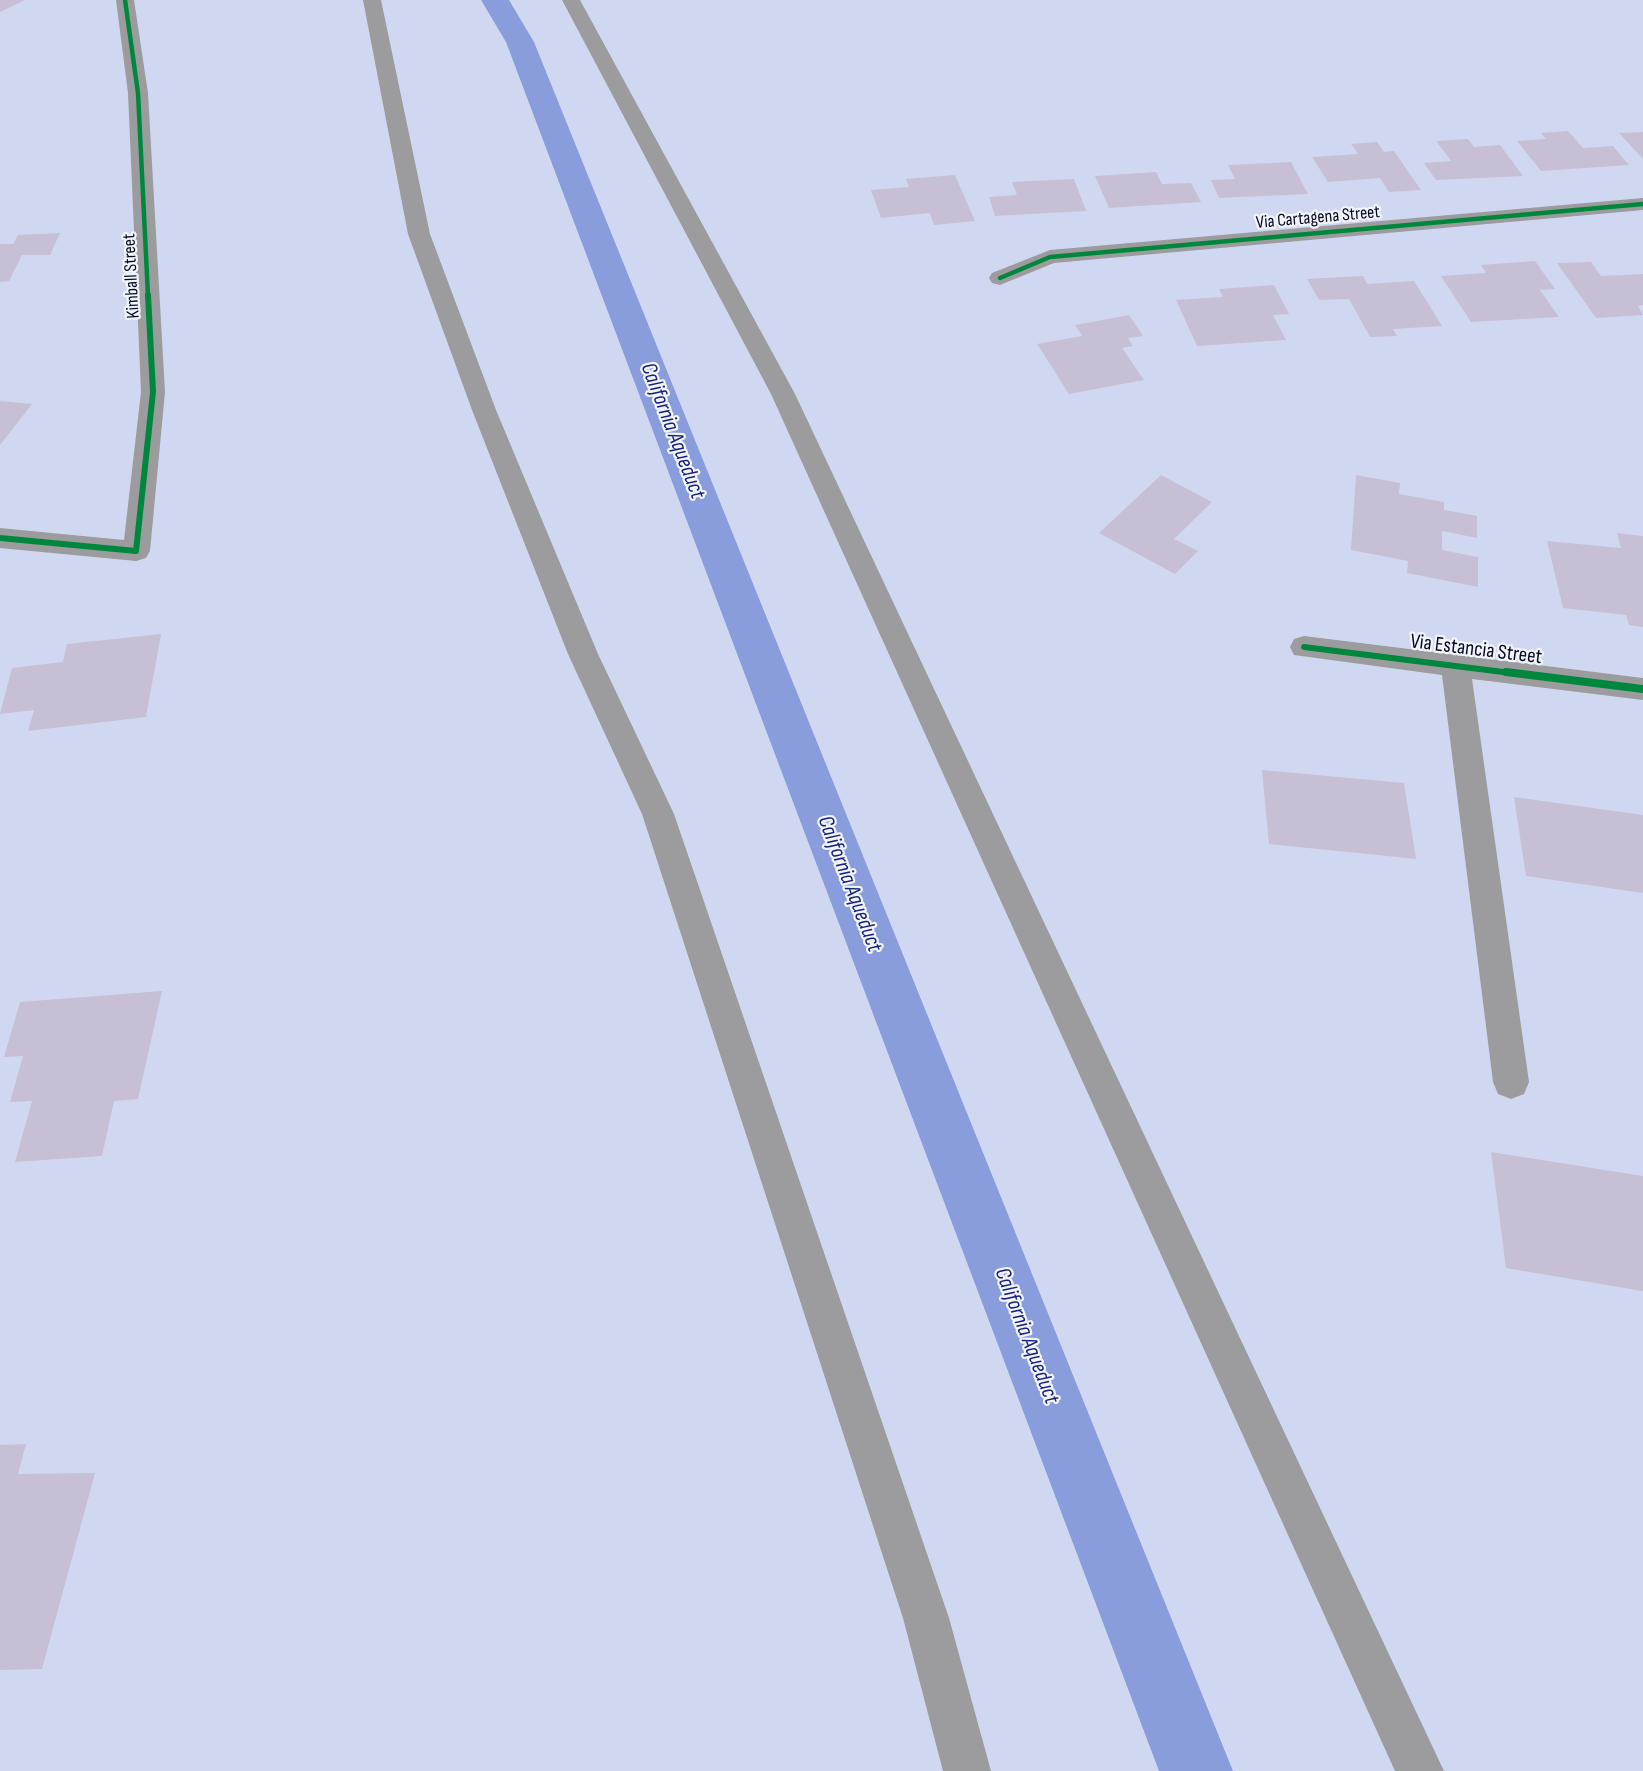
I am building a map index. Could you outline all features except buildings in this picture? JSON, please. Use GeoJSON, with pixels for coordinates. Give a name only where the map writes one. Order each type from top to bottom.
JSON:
{"type":"FeatureCollection","features":[{"type":"Feature","properties":{"kind":"street","name":"Kimball Street"},"geometry":{"type":"LineString","coordinates":[[0,538],[136,551],[153,392],[138,93],[125,0]]}},
{"type":"Feature","properties":{"kind":"street"},"geometry":{"type":"LineString","coordinates":[[372,0],[419,234],[484,410],[583,654],[658,814],[926,1618],[967,1771]]}},
{"type":"Feature","properties":{"kind":"street"},"geometry":{"type":"LineString","coordinates":[[571,0],[783,394],[1420,1771]]}},
{"type":"Feature","properties":{"kind":"street","name":"Via Cartagena Street"},"geometry":{"type":"LineString","coordinates":[[1000,278],[1050,257],[1643,204]]}},
{"type":"Feature","properties":{"kind":"street","name":"Via Estancia Street"},"geometry":{"type":"LineString","coordinates":[[1304,647],[1643,689]]}},
{"type":"Feature","properties":{"kind":"street"},"geometry":{"type":"LineString","coordinates":[[1455,665],[1511,1082]]}},
{"type":"Feature","properties":{"kind":"waterway","name":"California Aqueduct"},"geometry":{"type":"LineString","coordinates":[[495,0],[520,42],[1196,1771]]}},
{"type":"Feature","properties":{"kind":"cycle path"},"geometry":{"type":"LineString","coordinates":[[0,538],[136,551],[153,392],[138,93],[125,0]]}},
{"type":"Feature","properties":{"kind":"cycle path"},"geometry":{"type":"LineString","coordinates":[[1000,278],[1050,257],[1643,204]]}},
{"type":"Feature","properties":{"kind":"cycle path"},"geometry":{"type":"LineString","coordinates":[[1304,647],[1643,689]]}}]}
